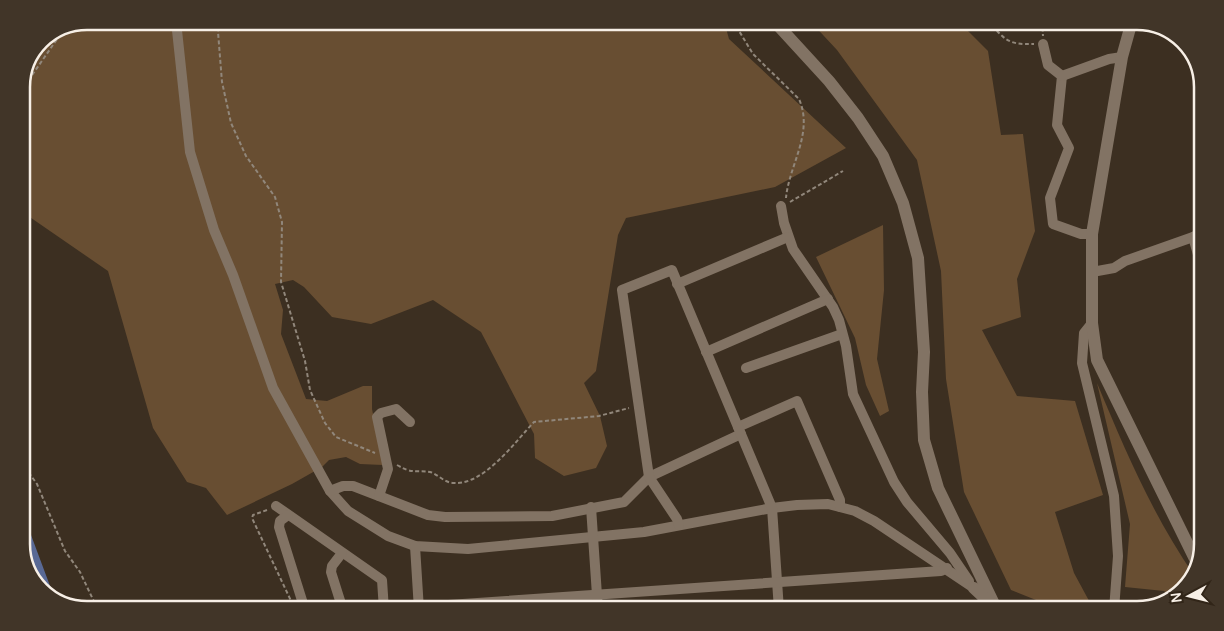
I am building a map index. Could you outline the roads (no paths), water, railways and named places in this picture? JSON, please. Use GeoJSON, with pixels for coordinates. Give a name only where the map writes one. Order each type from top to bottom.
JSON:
{"type":"FeatureCollection","features":[{"type":"Feature","properties":{"kind":"street"},"geometry":{"type":"LineString","coordinates":[[177,30],[190,152],[199,186],[273,388],[330,492],[348,511],[380,531],[415,546],[468,549],[644,532],[772,508],[813,504],[840,507],[855,511],[874,521],[947,568],[989,601]]}},
{"type":"Feature","properties":{"kind":"street"},"geometry":{"type":"LineString","coordinates":[[782,30],[829,81],[858,118],[883,156],[903,203],[918,258],[924,352],[922,392],[924,440],[938,488],[992,601]]}},
{"type":"Feature","properties":{"kind":"street"},"geometry":{"type":"LineString","coordinates":[[1130,30],[1122,57],[1092,234],[1092,323],[1097,360],[1193,555]]}},
{"type":"Feature","properties":{"kind":"street"},"geometry":{"type":"LineString","coordinates":[[1043,44],[1048,65],[1062,76]]}},
{"type":"Feature","properties":{"kind":"street"},"geometry":{"type":"LineString","coordinates":[[1062,76],[1109,59],[1122,57]]}},
{"type":"Feature","properties":{"kind":"street"},"geometry":{"type":"LineString","coordinates":[[1062,76],[1057,125],[1069,148],[1050,198],[1053,224],[1081,234],[1092,234]]}},
{"type":"Feature","properties":{"kind":"street"},"geometry":{"type":"LineString","coordinates":[[784,205],[788,237],[793,249],[828,299],[839,320],[853,394],[894,482],[907,502],[950,553],[974,588]]}},
{"type":"Feature","properties":{"kind":"street"},"geometry":{"type":"LineString","coordinates":[[677,284],[788,237]]}},
{"type":"Feature","properties":{"kind":"street"},"geometry":{"type":"LineString","coordinates":[[1092,272],[1114,268],[1125,261],[1193,237],[1194,240]]}},
{"type":"Feature","properties":{"kind":"street"},"geometry":{"type":"LineString","coordinates":[[679,525],[677,518],[649,477],[622,290],[672,270],[772,508],[778,601]]}},
{"type":"Feature","properties":{"kind":"street"},"geometry":{"type":"LineString","coordinates":[[706,352],[828,299]]}},
{"type":"Feature","properties":{"kind":"street"},"geometry":{"type":"LineString","coordinates":[[1092,323],[1084,333],[1082,363],[1114,496],[1118,556],[1115,601]]}},
{"type":"Feature","properties":{"kind":"street"},"geometry":{"type":"LineString","coordinates":[[746,368],[842,334]]}},
{"type":"Feature","properties":{"kind":"street"},"geometry":{"type":"LineString","coordinates":[[330,492],[343,486],[353,486],[428,515],[446,518],[552,516],[624,502],[649,477],[797,401],[840,500],[840,507]]}},
{"type":"Feature","properties":{"kind":"street"},"geometry":{"type":"LineString","coordinates":[[379,496],[388,470],[377,417],[380,413],[396,409],[410,422]]}},
{"type":"Feature","properties":{"kind":"street"},"geometry":{"type":"LineString","coordinates":[[276,506],[382,580],[383,601]]}},
{"type":"Feature","properties":{"kind":"street"},"geometry":{"type":"LineString","coordinates":[[591,507],[597,601]]}},
{"type":"Feature","properties":{"kind":"street"},"geometry":{"type":"LineString","coordinates":[[288,515],[280,521],[279,527],[302,601]]}},
{"type":"Feature","properties":{"kind":"street"},"geometry":{"type":"LineString","coordinates":[[415,546],[419,601]]}},
{"type":"Feature","properties":{"kind":"street"},"geometry":{"type":"LineString","coordinates":[[340,601],[331,572],[332,566],[342,553]]}},
{"type":"Feature","properties":{"kind":"street"},"geometry":{"type":"LineString","coordinates":[[515,601],[942,571],[947,568]]}}]}
